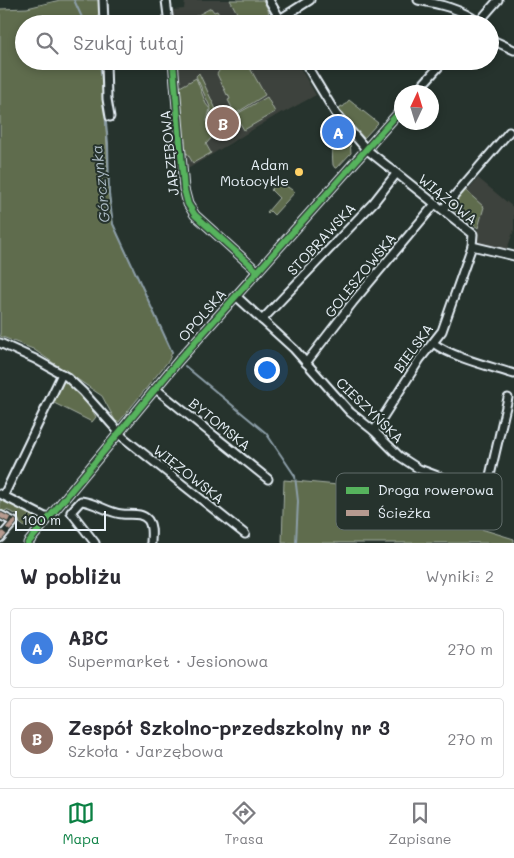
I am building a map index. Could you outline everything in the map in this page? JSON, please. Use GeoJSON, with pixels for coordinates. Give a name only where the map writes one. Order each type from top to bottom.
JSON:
{"type":"FeatureCollection","features":[{"type":"Feature","properties":{"kind":"street"},"geometry":{"type":"LineString","coordinates":[[103,0],[104,15]]}},
{"type":"Feature","properties":{"kind":"street"},"geometry":{"type":"LineString","coordinates":[[166,0],[168,15]]}},
{"type":"Feature","properties":{"kind":"street"},"geometry":{"type":"LineString","coordinates":[[269,0],[278,15]]}},
{"type":"Feature","properties":{"kind":"street"},"geometry":{"type":"LineString","coordinates":[[290,15],[310,0]]}},
{"type":"Feature","properties":{"kind":"street"},"geometry":{"type":"LineString","coordinates":[[418,0],[448,7],[465,15]]}},
{"type":"Feature","properties":{"kind":"street"},"geometry":{"type":"LineString","coordinates":[[485,15],[498,0]]}},
{"type":"Feature","properties":{"kind":"street"},"geometry":{"type":"LineString","coordinates":[[499,43],[514,50]]}},
{"type":"Feature","properties":{"kind":"street"},"geometry":{"type":"LineString","coordinates":[[106,70],[107,99],[110,117]]}},
{"type":"Feature","properties":{"kind":"street","name":"JARZĘBOWA"},"geometry":{"type":"LineString","coordinates":[[174,70],[184,189],[188,204],[200,220],[258,271]]}},
{"type":"Feature","properties":{"kind":"street","name":"WIĄZOWA"},"geometry":{"type":"LineString","coordinates":[[309,70],[336,114],[366,149],[473,234],[472,246],[514,256]]}},
{"type":"Feature","properties":{"kind":"street"},"geometry":{"type":"LineString","coordinates":[[422,85],[436,70]]}},
{"type":"Feature","properties":{"kind":"street","name":"OPOLSKA"},"geometry":{"type":"LineString","coordinates":[[28,543],[236,296],[394,118]]}},
{"type":"Feature","properties":{"kind":"street"},"geometry":{"type":"LineString","coordinates":[[443,210],[509,132]]}},
{"type":"Feature","properties":{"kind":"street","name":"STOBRAWSKA"},"geometry":{"type":"LineString","coordinates":[[262,320],[374,202],[396,174]]}},
{"type":"Feature","properties":{"kind":"street","name":"GOLESZOWSKA"},"geometry":{"type":"LineString","coordinates":[[306,363],[353,302],[435,204]]}},
{"type":"Feature","properties":{"kind":"street","name":"BIELSKA"},"geometry":{"type":"LineString","coordinates":[[374,431],[420,359],[442,331],[472,246]]}},
{"type":"Feature","properties":{"kind":"street","name":"CIESZYŃSKA"},"geometry":{"type":"LineString","coordinates":[[236,296],[294,349],[345,407],[374,431],[399,456],[419,469],[430,473]]}},
{"type":"Feature","properties":{"kind":"street","name":"WIĘZOWSKA"},"geometry":{"type":"LineString","coordinates":[[0,343],[62,374],[83,392],[124,438],[245,534]]}},
{"type":"Feature","properties":{"kind":"street"},"geometry":{"type":"LineString","coordinates":[[433,343],[481,364],[514,374]]}},
{"type":"Feature","properties":{"kind":"street"},"geometry":{"type":"LineString","coordinates":[[49,519],[2,494],[62,374]]}},
{"type":"Feature","properties":{"kind":"street","name":"BYTOMSKA"},"geometry":{"type":"LineString","coordinates":[[156,389],[268,479]]}},
{"type":"Feature","properties":{"kind":"street","name":"CIESZYŃSKA"},"geometry":{"type":"LineString","coordinates":[[491,473],[508,398]]}},
{"type":"Feature","properties":{"kind":"street"},"geometry":{"type":"LineString","coordinates":[[95,543],[71,512],[80,501],[85,501],[121,514],[143,517],[151,527],[151,543]]}},
{"type":"Feature","properties":{"kind":"street"},"geometry":{"type":"LineString","coordinates":[[0,515],[14,522],[0,538]]}},
{"type":"Feature","properties":{"kind":"shaded area"},"geometry":{"type":"Polygon","coordinates":[[[185,0],[261,0],[269,15],[172,15],[172,10],[184,9],[185,0]]]}},
{"type":"Feature","properties":{"kind":"shaded area"},"geometry":{"type":"Polygon","coordinates":[[[177,70],[301,70],[316,95],[282,112],[186,170],[177,70]]]}},
{"type":"Feature","properties":{"kind":"shaded area"},"geometry":{"type":"Polygon","coordinates":[[[478,178],[514,208],[514,230],[506,252],[478,245],[476,242],[478,228],[452,209],[452,204],[464,189],[467,191],[478,178]]]}},
{"type":"Feature","properties":{"kind":"green space"},"geometry":{"type":"Polygon","coordinates":[[[60,0],[100,0],[101,15],[15,15],[15,70],[103,70],[109,193],[113,224],[172,352],[169,360],[119,422],[116,422],[102,396],[33,349],[0,336],[0,9],[27,8],[60,0]]]}},
{"type":"Feature","properties":{"kind":"green space"},"geometry":{"type":"Polygon","coordinates":[[[230,0],[263,0],[269,12],[266,15],[238,15],[230,0]]]}},
{"type":"Feature","properties":{"kind":"green space"},"geometry":{"type":"Polygon","coordinates":[[[211,8],[214,12],[217,11],[219,15],[198,15],[211,8]]]}},
{"type":"Feature","properties":{"kind":"green space"},"geometry":{"type":"Polygon","coordinates":[[[220,70],[251,70],[265,95],[235,114],[228,100],[230,99],[228,94],[217,74],[220,70]]]}},
{"type":"Feature","properties":{"kind":"green space"},"geometry":{"type":"Polygon","coordinates":[[[199,73],[221,120],[212,124],[209,121],[211,109],[196,76],[199,73]]]}},
{"type":"Feature","properties":{"kind":"green space"},"geometry":{"type":"Polygon","coordinates":[[[196,78],[206,104],[210,109],[207,121],[214,135],[206,144],[211,153],[193,163],[187,153],[185,154],[178,88],[196,78]]]}},
{"type":"Feature","properties":{"kind":"green space"},"geometry":{"type":"Polygon","coordinates":[[[267,97],[275,112],[244,130],[235,115],[267,97]]]}},
{"type":"Feature","properties":{"kind":"green space"},"geometry":{"type":"Polygon","coordinates":[[[349,100],[378,123],[364,138],[339,110],[349,100]]]}},
{"type":"Feature","properties":{"kind":"green space"},"geometry":{"type":"Polygon","coordinates":[[[341,136],[346,136],[350,142],[351,153],[335,168],[332,151],[340,142],[338,140],[341,136]]]}},
{"type":"Feature","properties":{"kind":"green space"},"geometry":{"type":"Polygon","coordinates":[[[279,181],[295,192],[274,215],[270,211],[267,212],[279,198],[271,190],[279,181]]]}},
{"type":"Feature","properties":{"kind":"green space"},"geometry":{"type":"Polygon","coordinates":[[[464,189],[484,207],[478,228],[452,209],[452,204],[464,189]]]}},
{"type":"Feature","properties":{"kind":"green space"},"geometry":{"type":"Polygon","coordinates":[[[66,379],[77,389],[95,415],[96,417],[92,422],[52,402],[62,381],[66,379]]]}},
{"type":"Feature","properties":{"kind":"green space"},"geometry":{"type":"Polygon","coordinates":[[[284,480],[336,485],[336,530],[485,530],[514,539],[514,543],[282,543],[284,480]]]}},
{"type":"Feature","properties":{"kind":"green space"},"geometry":{"type":"Polygon","coordinates":[[[0,498],[39,517],[27,529],[16,520],[18,515],[6,510],[3,514],[0,512],[0,498]]]}},
{"type":"Feature","properties":{"kind":"waterway","name":"Górczynka"},"geometry":{"type":"LineString","coordinates":[[74,0],[81,15]]}},
{"type":"Feature","properties":{"kind":"waterway","name":"Górczynka"},"geometry":{"type":"LineString","coordinates":[[101,70],[108,143],[109,194],[113,224],[172,352]]}},
{"type":"Feature","properties":{"kind":"waterway","name":"Górczynka"},"geometry":{"type":"LineString","coordinates":[[185,366],[266,433],[295,476],[298,501],[296,543]]}},
{"type":"Feature","properties":{"kind":"marked path"},"geometry":{"type":"LineString","coordinates":[[0,515],[14,522],[0,538]]}},
{"type":"Feature","properties":{"kind":"cycle path"},"geometry":{"type":"LineString","coordinates":[[174,70],[184,189],[188,204],[195,215],[257,271]]}},
{"type":"Feature","properties":{"kind":"cycle path"},"geometry":{"type":"LineString","coordinates":[[28,543],[180,359],[394,118]]}},
{"type":"Feature","properties":{"kind":"place","name":"Zespół Szkolno-przedszkolny nr 3"},"geometry":{"type":"Point","coordinates":[223,123]}},
{"type":"Feature","properties":{"kind":"place","name":"ABC"},"geometry":{"type":"Point","coordinates":[338,132]}},
{"type":"Feature","properties":{"kind":"place","name":"Adam Motocykle"},"geometry":{"type":"Point","coordinates":[299,172]}}]}
